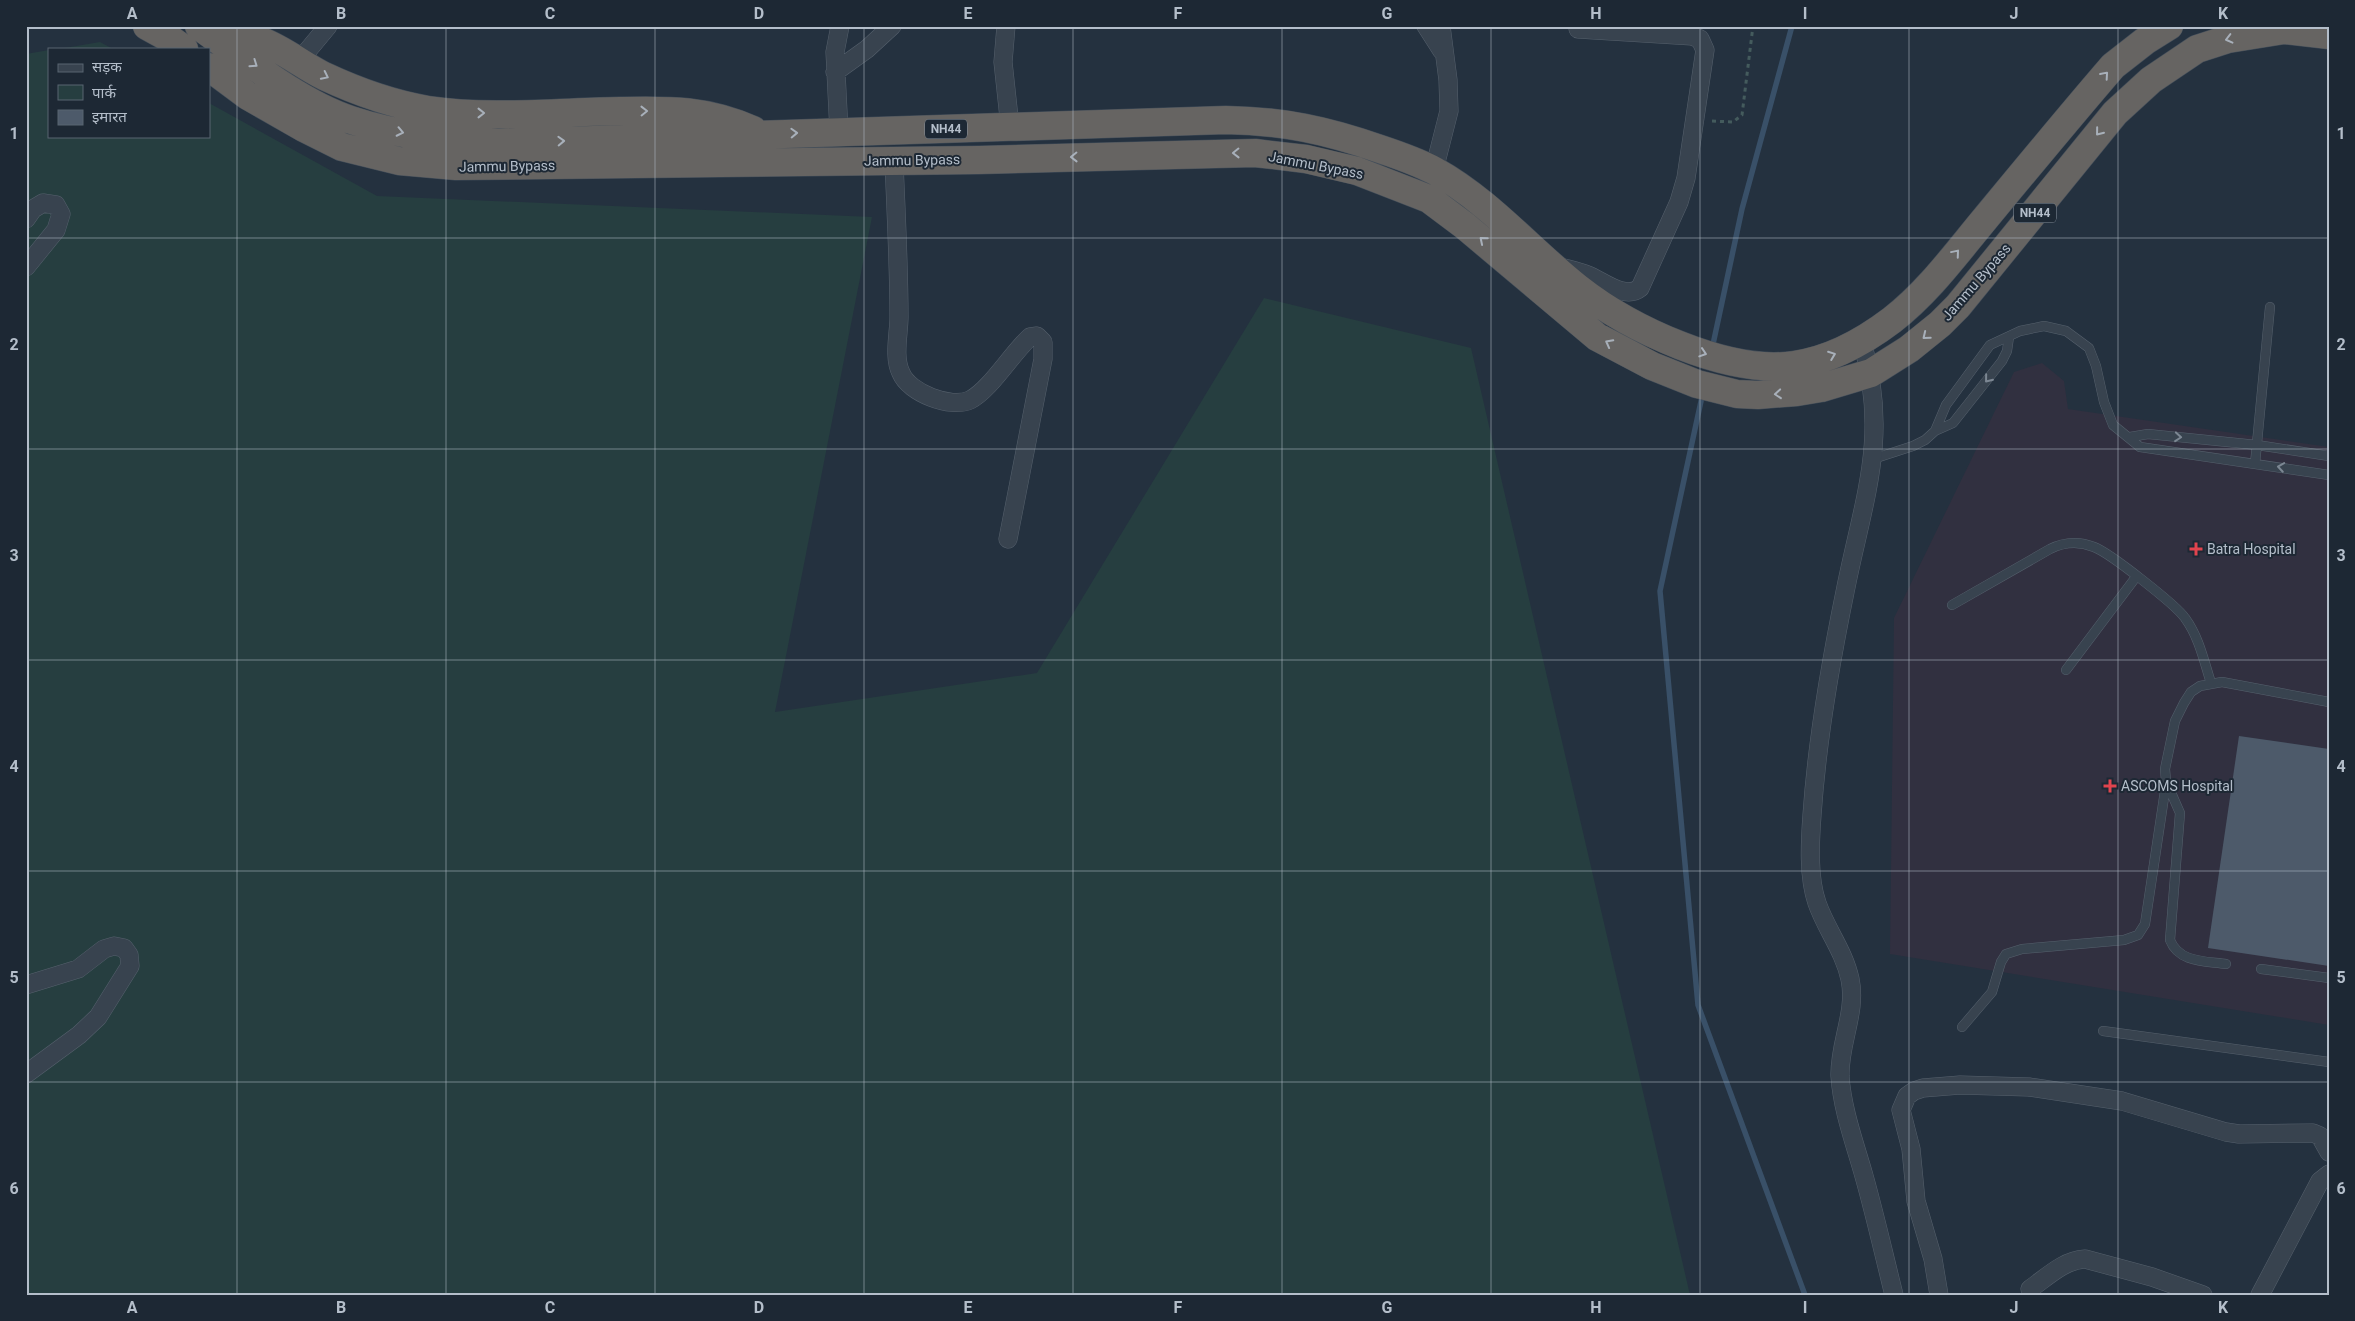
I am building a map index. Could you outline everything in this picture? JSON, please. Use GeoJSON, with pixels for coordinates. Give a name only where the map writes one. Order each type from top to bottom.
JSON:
{"type":"FeatureCollection","features":[{"type":"Feature","properties":{"kind":"highway"},"geometry":{"type":"LineString","coordinates":[[147,26],[183,48]]}},
{"type":"Feature","properties":{"kind":"highway"},"geometry":{"type":"LineString","coordinates":[[199,26],[261,41],[323,75],[353,88],[400,104],[427,110],[493,113],[670,110],[728,119],[764,134]]}},
{"type":"Feature","properties":{"kind":"highway","name":"Jammu Bypass"},"geometry":{"type":"LineString","coordinates":[[199,26],[312,102],[350,120],[436,139],[498,143],[1226,120],[1268,121],[1314,128],[1375,147],[1434,170],[1465,191],[1578,288],[1610,310],[1658,335],[1716,358],[1750,364],[1784,366],[1808,363],[1831,356],[1862,342],[1894,319],[1943,269],[2113,66],[2168,26]]}},
{"type":"Feature","properties":{"kind":"highway","name":"Jammu Bypass"},"geometry":{"type":"LineString","coordinates":[[210,68],[248,96],[304,128],[342,146],[399,161],[456,166],[894,161],[1255,153],[1306,160],[1357,171],[1429,200],[1465,226],[1597,336],[1652,366],[1697,384],[1737,394],[1774,394],[1821,388],[1871,373],[1909,349],[1940,324],[1958,306],[2115,113],[2151,80],[2197,49],[2228,39],[2284,30],[2329,35]]}},
{"type":"Feature","properties":{"kind":"street"},"geometry":{"type":"LineString","coordinates":[[298,62],[328,26]]}},
{"type":"Feature","properties":{"kind":"street"},"geometry":{"type":"LineString","coordinates":[[839,132],[835,72],[836,44],[840,26]]}},
{"type":"Feature","properties":{"kind":"street"},"geometry":{"type":"LineString","coordinates":[[835,72],[867,49],[892,26]]}},
{"type":"Feature","properties":{"kind":"street"},"geometry":{"type":"LineString","coordinates":[[1006,26],[1003,62],[1010,127]]}},
{"type":"Feature","properties":{"kind":"street"},"geometry":{"type":"LineString","coordinates":[[1426,26],[1444,54]]}},
{"type":"Feature","properties":{"kind":"street"},"geometry":{"type":"LineString","coordinates":[[1434,170],[1449,111],[1441,26]]}},
{"type":"Feature","properties":{"kind":"street"},"geometry":{"type":"LineString","coordinates":[[1554,266],[1576,270],[1626,292],[1636,291],[1640,288],[1679,202],[1691,152],[1704,50],[1700,39],[1692,36],[1578,29]]}},
{"type":"Feature","properties":{"kind":"street"},"geometry":{"type":"LineString","coordinates":[[894,161],[899,318],[898,359],[904,379],[920,393],[960,403],[976,396],[1030,337],[1037,336],[1043,342],[1043,359],[1008,539]]}},
{"type":"Feature","properties":{"kind":"street"},"geometry":{"type":"LineString","coordinates":[[26,218],[33,209],[43,203],[56,205],[61,214],[56,230],[26,267]]}},
{"type":"Feature","properties":{"kind":"street"},"geometry":{"type":"LineString","coordinates":[[1862,342],[1871,373],[1874,407],[1872,459],[1866,500],[1845,591],[1822,724],[1811,816],[1812,871],[1816,900],[1829,932],[1843,955],[1850,980],[1851,1006],[1841,1054],[1840,1076],[1854,1142],[1894,1295]]}},
{"type":"Feature","properties":{"kind":"street"},"geometry":{"type":"LineString","coordinates":[[26,985],[56,977],[78,968],[104,950],[114,946],[124,948],[129,955],[130,966],[98,1016],[74,1039],[26,1074]]}},
{"type":"Feature","properties":{"kind":"street"},"geometry":{"type":"LineString","coordinates":[[1939,1295],[1933,1259],[1916,1201],[1911,1149],[1901,1110],[1907,1096],[1914,1091],[1923,1088],[1960,1085],[2029,1087],[2100,1097],[2226,1132],[2239,1134],[2313,1133],[2320,1136],[2329,1152]]}},
{"type":"Feature","properties":{"kind":"street"},"geometry":{"type":"LineString","coordinates":[[2260,1295],[2320,1181],[2329,1174]]}},
{"type":"Feature","properties":{"kind":"street"},"geometry":{"type":"LineString","coordinates":[[2030,1289],[2066,1263],[2075,1259],[2085,1259],[2152,1277],[2203,1295]]}},
{"type":"Feature","properties":{"kind":"lane"},"geometry":{"type":"LineString","coordinates":[[2255,464],[2270,307]]}},
{"type":"Feature","properties":{"kind":"lane"},"geometry":{"type":"LineString","coordinates":[[1935,431],[1946,405],[1990,345],[2032,327],[2044,326],[2066,331],[2082,342],[2093,356],[2104,402],[2113,425],[2120,433],[2130,437],[2140,447],[2329,475]]}},
{"type":"Feature","properties":{"kind":"lane"},"geometry":{"type":"LineString","coordinates":[[1872,459],[1913,446],[1925,440],[1935,431],[1953,423],[2002,362],[2007,351],[2009,337]]}},
{"type":"Feature","properties":{"kind":"lane"},"geometry":{"type":"LineString","coordinates":[[2130,437],[2148,434],[2257,444],[2329,456]]}},
{"type":"Feature","properties":{"kind":"lane"},"geometry":{"type":"LineString","coordinates":[[1952,605],[2050,549],[2067,543],[2094,547],[2172,604],[2185,617],[2200,647],[2211,683]]}},
{"type":"Feature","properties":{"kind":"lane"},"geometry":{"type":"LineString","coordinates":[[2066,670],[2136,577]]}},
{"type":"Feature","properties":{"kind":"lane"},"geometry":{"type":"LineString","coordinates":[[1962,1028],[1992,992],[2001,962],[2006,954],[2022,949],[2124,940],[2142,932],[2145,924],[2166,781],[2167,756],[2175,721],[2191,692],[2200,686],[2211,683],[2235,683],[2329,702]]}},
{"type":"Feature","properties":{"kind":"lane"},"geometry":{"type":"LineString","coordinates":[[2166,781],[2176,803],[2180,819],[2170,940],[2178,953],[2184,957],[2226,964]]}},
{"type":"Feature","properties":{"kind":"lane"},"geometry":{"type":"LineString","coordinates":[[2261,969],[2329,978]]}},
{"type":"Feature","properties":{"kind":"lane"},"geometry":{"type":"LineString","coordinates":[[2103,1031],[2329,1062]]}},
{"type":"Feature","properties":{"kind":"path"},"geometry":{"type":"LineString","coordinates":[[1695,120],[1729,122],[1736,120],[1742,115],[1753,26]]}},
{"type":"Feature","properties":{"kind":"shaded area","name":"ASCOMS Hospital"},"geometry":{"type":"Polygon","coordinates":[[[2042,363],[2064,381],[2068,409],[2329,447],[2329,1025],[1890,954],[1894,618],[2014,372],[2042,363]]]}},
{"type":"Feature","properties":{"kind":"green space"},"geometry":{"type":"Polygon","coordinates":[[[100,42],[111,48],[65,48],[100,42]]]}},
{"type":"Feature","properties":{"kind":"green space"},"geometry":{"type":"Polygon","coordinates":[[[48,50],[48,138],[210,138],[210,104],[377,196],[872,217],[775,712],[1037,673],[1264,298],[1471,348],[1690,1295],[26,1295],[26,54],[48,50]]]}},
{"type":"Feature","properties":{"kind":"building"},"geometry":{"type":"Polygon","coordinates":[[[2239,736],[2329,749],[2329,966],[2208,948],[2239,736]]]}},
{"type":"Feature","properties":{"kind":"waterway"},"geometry":{"type":"LineString","coordinates":[[1712,349],[1742,209],[1792,26]]}},
{"type":"Feature","properties":{"kind":"waterway"},"geometry":{"type":"LineString","coordinates":[[1703,392],[1660,591],[1698,1005],[1805,1295]]}},
{"type":"Feature","properties":{"kind":"place","name":"Batra Hospital"},"geometry":{"type":"Point","coordinates":[2196,549]}},
{"type":"Feature","properties":{"kind":"place","name":"ASCOMS Hospital"},"geometry":{"type":"Point","coordinates":[2110,786]}}]}
